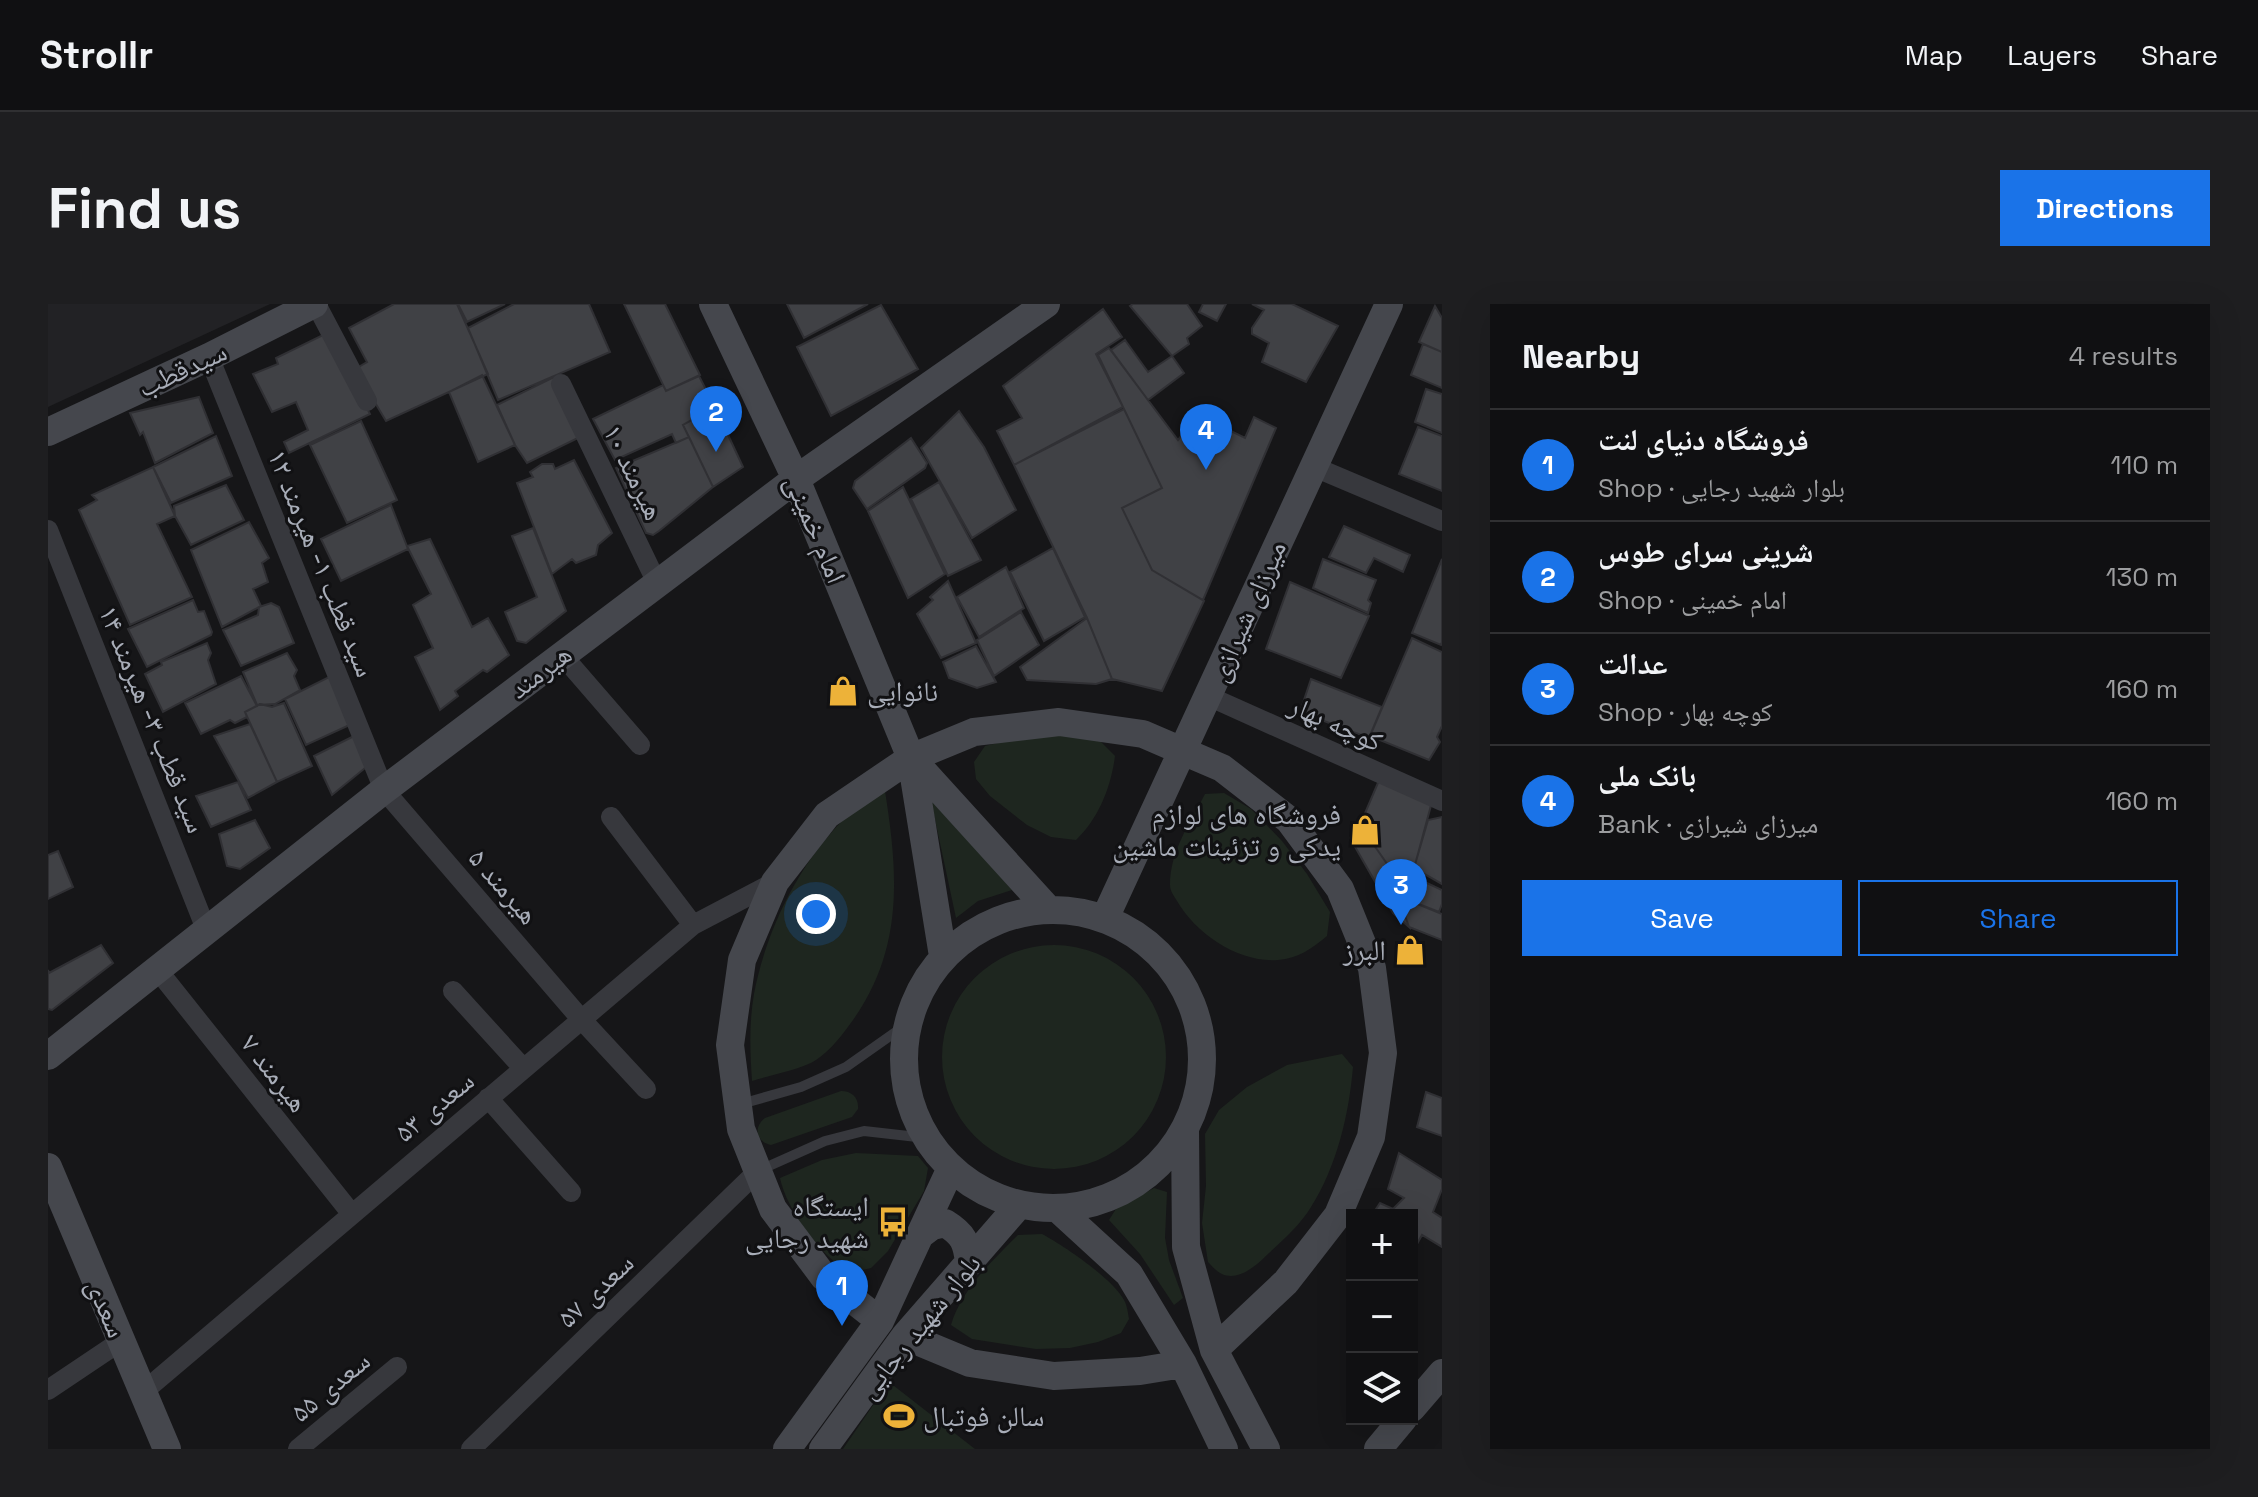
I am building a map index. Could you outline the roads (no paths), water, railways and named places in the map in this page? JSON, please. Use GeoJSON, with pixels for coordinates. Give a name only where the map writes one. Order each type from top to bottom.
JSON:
{"type":"FeatureCollection","features":[{"type":"Feature","properties":{"kind":"main road","name":"سیدقطب"},"geometry":{"type":"LineString","coordinates":[[48,432],[315,304]]}},
{"type":"Feature","properties":{"kind":"main road","name":"امام خمینی"},"geometry":{"type":"LineString","coordinates":[[713,304],[796,479],[911,758],[943,956]]}},
{"type":"Feature","properties":{"kind":"main road","name":"هیرمند"},"geometry":{"type":"LineString","coordinates":[[48,1056],[384,790],[657,583],[796,479],[1046,304]]}},
{"type":"Feature","properties":{"kind":"main road","name":"میرزای شیرازی"},"geometry":{"type":"LineString","coordinates":[[1105,918],[1389,304]]}},
{"type":"Feature","properties":{"kind":"main road"},"geometry":{"type":"LineString","coordinates":[[880,1321],[824,1277],[773,1209],[741,1129],[730,1045],[742,960],[775,882],[827,815],[911,758],[974,732],[1059,722],[1143,734],[1183,751],[1222,768],[1289,820],[1340,889],[1372,968],[1383,1053],[1371,1137],[1338,1215],[1286,1282],[1214,1350]]}},
{"type":"Feature","properties":{"kind":"main road","name":"امام خمینی"},"geometry":{"type":"LineString","coordinates":[[911,758],[1048,909]]}},
{"type":"Feature","properties":{"kind":"main road"},"geometry":{"type":"LineString","coordinates":[[1048,909],[1077,911],[1105,918],[1135,933],[1160,954],[1180,980],[1197,1016],[1203,1054],[1199,1093],[1185,1130],[1163,1162],[1133,1187],[1097,1203],[1058,1209],[1019,1205],[983,1191],[951,1168],[926,1138],[909,1102],[903,1064],[907,1024],[920,988],[943,956],[974,931],[1009,915],[1048,909]]}},
{"type":"Feature","properties":{"kind":"main road"},"geometry":{"type":"LineString","coordinates":[[1185,1130],[1186,1247],[1214,1350],[1266,1449]]}},
{"type":"Feature","properties":{"kind":"main road","name":"سعدی"},"geometry":{"type":"LineString","coordinates":[[48,1167],[167,1449]]}},
{"type":"Feature","properties":{"kind":"main road","name":"بلوار شهید رجایی"},"geometry":{"type":"LineString","coordinates":[[787,1449],[880,1321],[951,1168]]}},
{"type":"Feature","properties":{"kind":"main road","name":"بلوار شهید رجایی"},"geometry":{"type":"LineString","coordinates":[[823,1449],[905,1336],[1019,1205]]}},
{"type":"Feature","properties":{"kind":"main road"},"geometry":{"type":"LineString","coordinates":[[1058,1209],[1129,1274],[1183,1364],[1224,1449]]}},
{"type":"Feature","properties":{"kind":"main road"},"geometry":{"type":"LineString","coordinates":[[920,1235],[932,1226],[945,1223],[959,1231],[967,1244],[969,1263]]}},
{"type":"Feature","properties":{"kind":"main road"},"geometry":{"type":"LineString","coordinates":[[905,1336],[970,1363],[1054,1376],[1140,1371],[1183,1364]]}},
{"type":"Feature","properties":{"kind":"main road"},"geometry":{"type":"LineString","coordinates":[[1418,1401],[1442,1373]]}},
{"type":"Feature","properties":{"kind":"main road"},"geometry":{"type":"LineString","coordinates":[[1378,1449],[1398,1425]]}},
{"type":"Feature","properties":{"kind":"street"},"geometry":{"type":"LineString","coordinates":[[315,304],[367,401]]}},
{"type":"Feature","properties":{"kind":"street","name":"سید قطب ۱- هیرمند ۱۲"},"geometry":{"type":"LineString","coordinates":[[209,357],[384,790]]}},
{"type":"Feature","properties":{"kind":"street","name":"هیرمند ۱۰"},"geometry":{"type":"LineString","coordinates":[[561,384],[657,583]]}},
{"type":"Feature","properties":{"kind":"street"},"geometry":{"type":"LineString","coordinates":[[1312,466],[1442,521]]}},
{"type":"Feature","properties":{"kind":"street","name":"سید قطب ۳- هیرمند ۱۴"},"geometry":{"type":"LineString","coordinates":[[48,530],[206,929]]}},
{"type":"Feature","properties":{"kind":"street"},"geometry":{"type":"LineString","coordinates":[[562,655],[640,745]]}},
{"type":"Feature","properties":{"kind":"street","name":"کوچه بهار"},"geometry":{"type":"LineString","coordinates":[[1208,696],[1442,801]]}},
{"type":"Feature","properties":{"kind":"street","name":"هیرمند ۵"},"geometry":{"type":"LineString","coordinates":[[384,790],[581,1019],[646,1089]]}},
{"type":"Feature","properties":{"kind":"street"},"geometry":{"type":"LineString","coordinates":[[611,817],[693,925]]}},
{"type":"Feature","properties":{"kind":"street","name":"سعدی ۵۳"},"geometry":{"type":"LineString","coordinates":[[143,1392],[693,925],[775,882]]}},
{"type":"Feature","properties":{"kind":"street","name":"هیرمند ۷"},"geometry":{"type":"LineString","coordinates":[[156,968],[351,1213]]}},
{"type":"Feature","properties":{"kind":"street"},"geometry":{"type":"LineString","coordinates":[[453,991],[523,1068]]}},
{"type":"Feature","properties":{"kind":"street"},"geometry":{"type":"LineString","coordinates":[[488,1098],[571,1192]]}},
{"type":"Feature","properties":{"kind":"street","name":"سعدی ۵۷"},"geometry":{"type":"LineString","coordinates":[[471,1449],[758,1171]]}},
{"type":"Feature","properties":{"kind":"street"},"geometry":{"type":"LineString","coordinates":[[48,1390],[121,1341]]}},
{"type":"Feature","properties":{"kind":"street","name":"سعدی ۵۵"},"geometry":{"type":"LineString","coordinates":[[298,1449],[397,1367]]}},
{"type":"Feature","properties":{"kind":"lane"},"geometry":{"type":"LineString","coordinates":[[738,1105],[801,1087],[846,1067],[907,1024]]}},
{"type":"Feature","properties":{"kind":"lane"},"geometry":{"type":"LineString","coordinates":[[758,1171],[825,1141],[864,1131],[926,1138]]}},
{"type":"Feature","properties":{"kind":"place","name":"شرینی سرای طوس"},"geometry":{"type":"Point","coordinates":[716,452]}},
{"type":"Feature","properties":{"kind":"place","name":"بانک ملی"},"geometry":{"type":"Point","coordinates":[1206,470]}},
{"type":"Feature","properties":{"kind":"place","name":"نانوایی"},"geometry":{"type":"Point","coordinates":[843,691]}},
{"type":"Feature","properties":{"kind":"place","name":"فروشگاه های لوازم یدکی و تزئینات ماشین"},"geometry":{"type":"Point","coordinates":[1365,830]}},
{"type":"Feature","properties":{"kind":"place","name":"عدالت"},"geometry":{"type":"Point","coordinates":[1401,925]}},
{"type":"Feature","properties":{"kind":"place","name":"البرز"},"geometry":{"type":"Point","coordinates":[1410,950]}},
{"type":"Feature","properties":{"kind":"place","name":"ایستگاه شهید رجایی"},"geometry":{"type":"Point","coordinates":[893,1222]}},
{"type":"Feature","properties":{"kind":"place","name":"فروشگاه دنیای لنت"},"geometry":{"type":"Point","coordinates":[842,1326]}},
{"type":"Feature","properties":{"kind":"place","name":"سالن فوتبال"},"geometry":{"type":"Point","coordinates":[899,1416]}}]}
